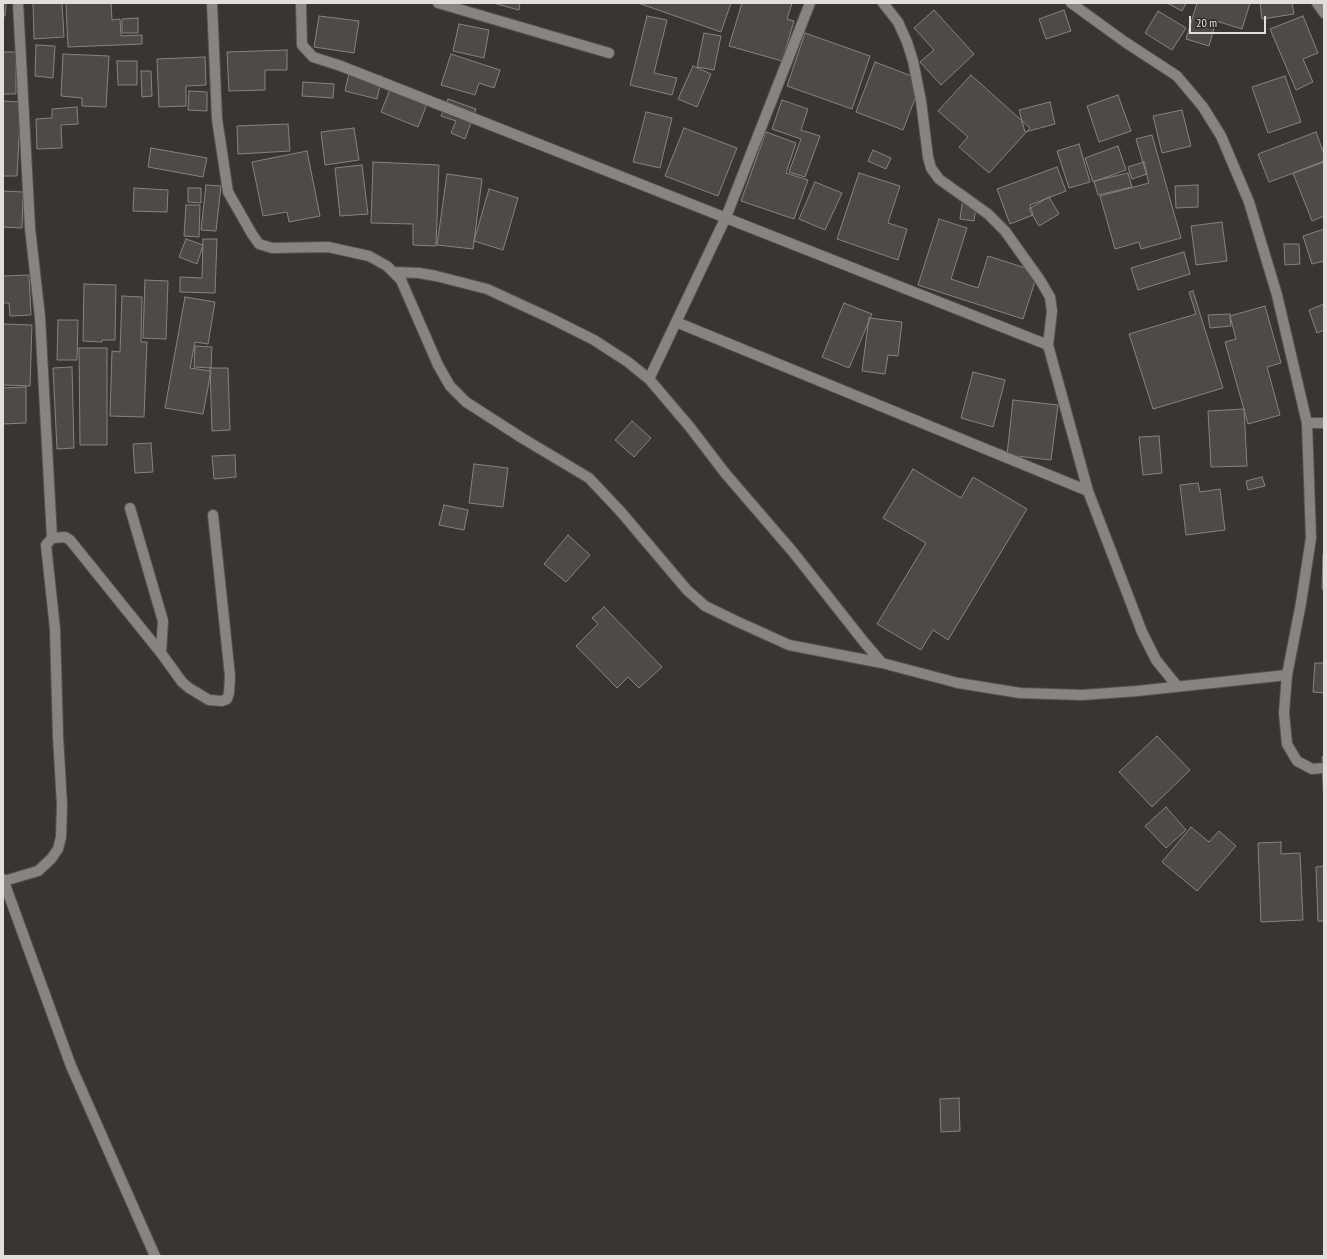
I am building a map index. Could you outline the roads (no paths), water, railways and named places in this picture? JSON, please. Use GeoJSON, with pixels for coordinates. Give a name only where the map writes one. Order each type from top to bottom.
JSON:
{"type":"FeatureCollection","features":[{"type":"Feature","properties":{"kind":"street"},"geometry":{"type":"LineString","coordinates":[[18,3],[30,228],[40,317],[52,538],[46,545],[55,629],[62,805],[58,849],[51,859],[38,871],[3,880],[70,1066],[155,1256]]}},
{"type":"Feature","properties":{"kind":"street"},"geometry":{"type":"LineString","coordinates":[[212,3],[217,119],[228,192],[259,244],[272,248],[328,247],[369,256],[387,266],[401,280],[438,365],[450,386],[466,402],[589,478],[621,512],[687,590],[705,606],[788,645],[882,663],[958,683],[1020,693],[1082,695],[1137,691],[1287,675]]}},
{"type":"Feature","properties":{"kind":"street"},"geometry":{"type":"LineString","coordinates":[[301,3],[302,45],[313,57],[341,66],[1048,345]]}},
{"type":"Feature","properties":{"kind":"street"},"geometry":{"type":"LineString","coordinates":[[438,3],[609,53]]}},
{"type":"Feature","properties":{"kind":"street"},"geometry":{"type":"LineString","coordinates":[[649,379],[726,217],[810,3]]}},
{"type":"Feature","properties":{"kind":"street"},"geometry":{"type":"LineString","coordinates":[[883,3],[898,22],[907,42],[921,101],[926,146],[931,168],[939,179],[988,214],[1005,230],[1050,297],[1052,311],[1048,345],[1088,491],[1142,632],[1156,660],[1177,686]]}},
{"type":"Feature","properties":{"kind":"street"},"geometry":{"type":"LineString","coordinates":[[1071,3],[1125,42],[1177,76],[1203,107],[1221,136],[1249,202],[1277,295],[1307,423],[1311,538],[1301,603],[1287,675],[1284,713],[1287,744],[1297,762],[1312,769],[1324,768]]}},
{"type":"Feature","properties":{"kind":"street"},"geometry":{"type":"LineString","coordinates":[[1317,3],[1324,13]]}},
{"type":"Feature","properties":{"kind":"street"},"geometry":{"type":"LineString","coordinates":[[394,272],[419,273],[436,276],[487,289],[594,340],[628,362],[649,379],[725,473],[793,552],[882,663]]}},
{"type":"Feature","properties":{"kind":"street"},"geometry":{"type":"LineString","coordinates":[[676,322],[1088,491]]}},
{"type":"Feature","properties":{"kind":"street"},"geometry":{"type":"LineString","coordinates":[[1307,423],[1324,423]]}},
{"type":"Feature","properties":{"kind":"street"},"geometry":{"type":"LineString","coordinates":[[130,508],[163,621],[161,653]]}},
{"type":"Feature","properties":{"kind":"street"},"geometry":{"type":"LineString","coordinates":[[52,538],[65,537],[70,540],[161,653],[182,682],[209,700],[222,701],[227,699],[229,693],[230,676],[213,514]]}}]}
